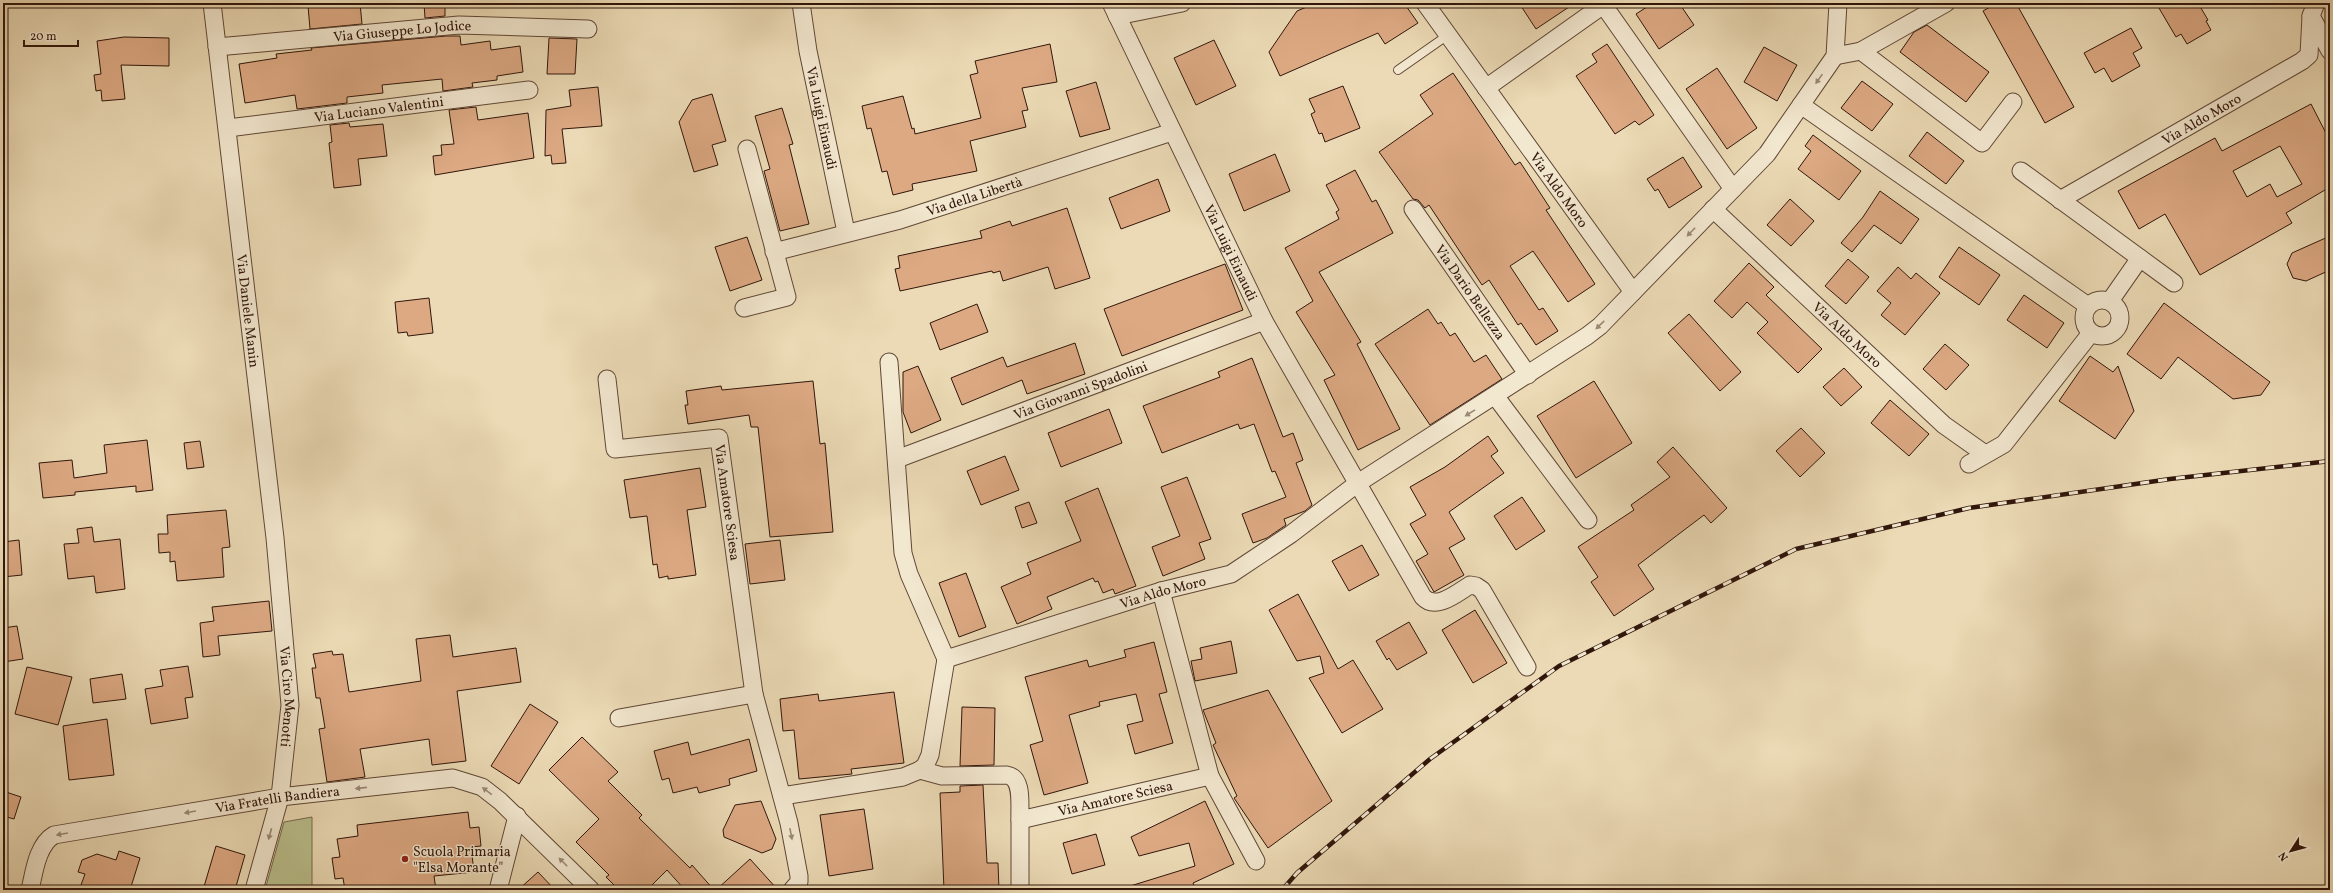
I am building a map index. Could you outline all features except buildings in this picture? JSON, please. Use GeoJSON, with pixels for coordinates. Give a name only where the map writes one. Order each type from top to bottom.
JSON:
{"type":"FeatureCollection","features":[{"type":"Feature","properties":{"kind":"street","name":"Via Daniele Manin"},"geometry":{"type":"LineString","coordinates":[[212,3],[273,514],[283,620]]}},
{"type":"Feature","properties":{"kind":"street","name":"Via Luigi Einaudi"},"geometry":{"type":"LineString","coordinates":[[801,3],[808,51],[846,232]]}},
{"type":"Feature","properties":{"kind":"street","name":"Via Luigi Einaudi"},"geometry":{"type":"LineString","coordinates":[[1182,3],[1114,10],[1264,321],[1358,484]]}},
{"type":"Feature","properties":{"kind":"street","name":"Via Aldo Moro"},"geometry":{"type":"LineString","coordinates":[[1425,3],[1633,292]]}},
{"type":"Feature","properties":{"kind":"street"},"geometry":{"type":"LineString","coordinates":[[1838,3],[1835,56],[1861,51],[1946,3]]}},
{"type":"Feature","properties":{"kind":"street"},"geometry":{"type":"LineString","coordinates":[[1486,88],[1604,4],[1733,189]]}},
{"type":"Feature","properties":{"kind":"street","name":"Via Aldo Moro"},"geometry":{"type":"LineString","coordinates":[[2060,200],[2302,61],[2309,55],[2314,10]]}},
{"type":"Feature","properties":{"kind":"street"},"geometry":{"type":"LineString","coordinates":[[2314,10],[2330,51]]}},
{"type":"Feature","properties":{"kind":"street","name":"Via Giuseppe Lo Jodice"},"geometry":{"type":"LineString","coordinates":[[217,48],[459,25],[588,29]]}},
{"type":"Feature","properties":{"kind":"street"},"geometry":{"type":"LineString","coordinates":[[1861,51],[1982,143],[2012,102]]}},
{"type":"Feature","properties":{"kind":"street","name":"Via Aldo Moro"},"geometry":{"type":"LineString","coordinates":[[946,659],[1161,591],[1214,580],[1241,569],[1358,484],[1496,397],[1594,331],[1767,154],[1835,56]]}},
{"type":"Feature","properties":{"kind":"street","name":"Via Luciano Valentini"},"geometry":{"type":"LineString","coordinates":[[228,128],[529,90]]}},
{"type":"Feature","properties":{"kind":"street"},"geometry":{"type":"LineString","coordinates":[[1801,105],[2088,306]]}},
{"type":"Feature","properties":{"kind":"street","name":"Via della Libertà"},"geometry":{"type":"LineString","coordinates":[[774,252],[846,232],[900,220],[1172,132]]}},
{"type":"Feature","properties":{"kind":"street"},"geometry":{"type":"LineString","coordinates":[[744,308],[787,297],[747,149]]}},
{"type":"Feature","properties":{"kind":"street"},"geometry":{"type":"LineString","coordinates":[[2021,171],[2174,283]]}},
{"type":"Feature","properties":{"kind":"street","name":"Via Dario Bellezza"},"geometry":{"type":"LineString","coordinates":[[1413,209],[1528,375]]}},
{"type":"Feature","properties":{"kind":"street","name":"Via Aldo Moro"},"geometry":{"type":"LineString","coordinates":[[1713,209],[1944,425],[1986,454]]}},
{"type":"Feature","properties":{"kind":"street"},"geometry":{"type":"LineString","coordinates":[[2110,302],[2140,258]]}},
{"type":"Feature","properties":{"kind":"street"},"geometry":{"type":"LineString","coordinates":[[2098,300],[2110,302],[2118,310],[2120,316],[2117,328],[2113,332],[2102,336],[2091,333],[2084,323],[2083,317],[2088,306],[2098,300]]}},
{"type":"Feature","properties":{"kind":"street","name":"Via Giovanni Spadolini"},"geometry":{"type":"LineString","coordinates":[[897,459],[1264,321]]}},
{"type":"Feature","properties":{"kind":"street"},"geometry":{"type":"LineString","coordinates":[[1969,464],[2004,444],[2091,333]]}},
{"type":"Feature","properties":{"kind":"street"},"geometry":{"type":"LineString","coordinates":[[782,796],[904,777],[920,770],[925,766],[930,755],[946,659],[909,574],[903,553],[889,362]]}},
{"type":"Feature","properties":{"kind":"street","name":"Via Amatore Sciesa"},"geometry":{"type":"LineString","coordinates":[[607,379],[615,449],[719,438],[754,694],[782,796],[799,876],[799,882],[792,890]]}},
{"type":"Feature","properties":{"kind":"street"},"geometry":{"type":"LineString","coordinates":[[1496,397],[1588,520]]}},
{"type":"Feature","properties":{"kind":"street"},"geometry":{"type":"LineString","coordinates":[[1358,484],[1423,597],[1432,603],[1440,602],[1470,585],[1476,586],[1482,590],[1527,667]]}},
{"type":"Feature","properties":{"kind":"street"},"geometry":{"type":"LineString","coordinates":[[1161,591],[1210,776],[1256,861]]}},
{"type":"Feature","properties":{"kind":"street","name":"Via Ciro Menotti"},"geometry":{"type":"LineString","coordinates":[[254,890],[280,797],[290,705],[283,620]]}},
{"type":"Feature","properties":{"kind":"street"},"geometry":{"type":"LineString","coordinates":[[619,718],[754,694]]}},
{"type":"Feature","properties":{"kind":"street"},"geometry":{"type":"LineString","coordinates":[[920,770],[942,776],[1011,776],[1018,784],[1020,820],[1020,890]]}},
{"type":"Feature","properties":{"kind":"street","name":"Via Amatore Sciesa"},"geometry":{"type":"LineString","coordinates":[[1020,820],[1210,776]]}},
{"type":"Feature","properties":{"kind":"street","name":"Via Fratelli Bandiera"},"geometry":{"type":"LineString","coordinates":[[30,890],[39,855],[45,842],[54,835],[280,797],[453,778],[482,787],[517,816],[591,890]]}},
{"type":"Feature","properties":{"kind":"street"},"geometry":{"type":"LineString","coordinates":[[498,890],[517,816]]}},
{"type":"Feature","properties":{"kind":"lane"},"geometry":{"type":"LineString","coordinates":[[1398,70],[1448,35]]}},
{"type":"Feature","properties":{"kind":"green space"},"geometry":{"type":"Polygon","coordinates":[[[312,817],[312,890],[265,890],[284,822],[312,817]]]}},
{"type":"Feature","properties":{"kind":"railway"},"geometry":{"type":"LineString","coordinates":[[1282,890],[1297,873],[1430,759],[1559,666],[1796,549],[1969,508],[2170,479],[2330,461]]}},
{"type":"Feature","properties":{"kind":"place","name":"Scuola Primaria \"Elsa Morante\""},"geometry":{"type":"Point","coordinates":[405,859]}}]}
